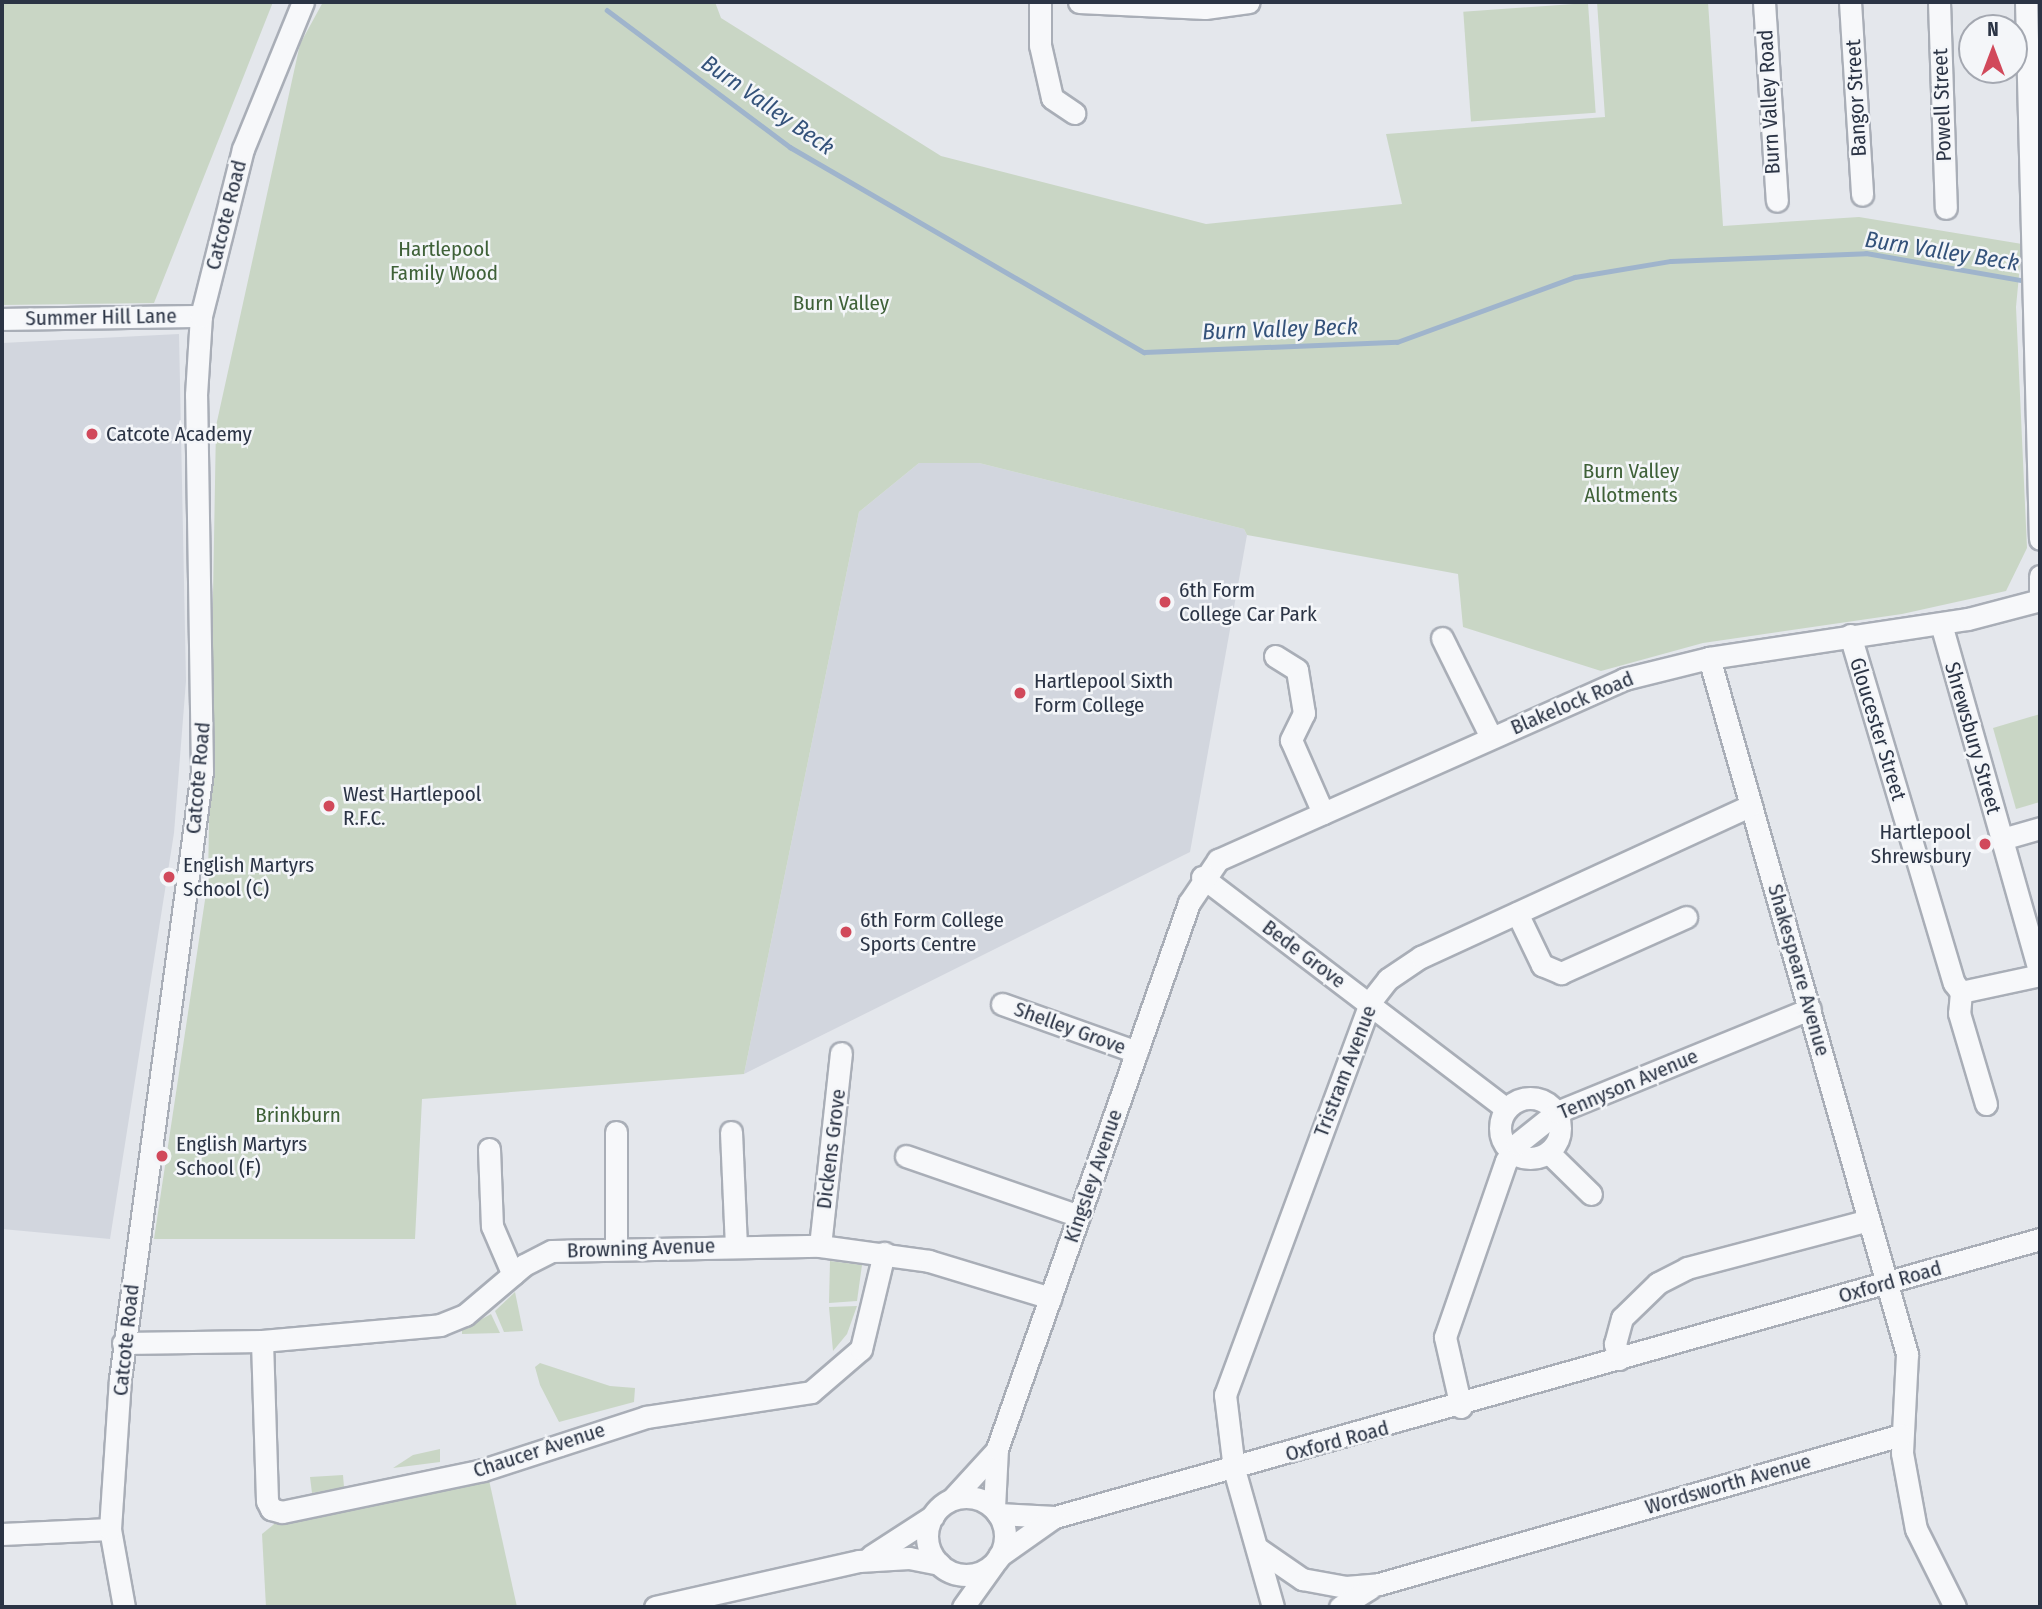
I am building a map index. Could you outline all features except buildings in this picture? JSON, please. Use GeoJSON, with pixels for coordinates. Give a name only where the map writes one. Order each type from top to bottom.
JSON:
{"type":"FeatureCollection","features":[{"type":"Feature","properties":{"kind":"street","name":"Catcote Road"},"geometry":{"type":"LineString","coordinates":[[124,1607],[110,1529],[123,1343],[202,772],[196,395],[201,316],[243,149],[303,2]]}},
{"type":"Feature","properties":{"kind":"street"},"geometry":{"type":"LineString","coordinates":[[1040,2],[1044,100],[1074,113]]}},
{"type":"Feature","properties":{"kind":"street"},"geometry":{"type":"LineString","coordinates":[[1079,2],[1205,8],[1249,2]]}},
{"type":"Feature","properties":{"kind":"street","name":"Burn Valley Road"},"geometry":{"type":"LineString","coordinates":[[1764,2],[1777,201]]}},
{"type":"Feature","properties":{"kind":"street","name":"Bangor Street"},"geometry":{"type":"LineString","coordinates":[[1850,2],[1862,195]]}},
{"type":"Feature","properties":{"kind":"street","name":"Powell Street"},"geometry":{"type":"LineString","coordinates":[[1939,2],[1946,208]]}},
{"type":"Feature","properties":{"kind":"street"},"geometry":{"type":"LineString","coordinates":[[2026,2],[2036,241],[2032,301],[2040,539]]}},
{"type":"Feature","properties":{"kind":"street","name":"Summer Hill Lane"},"geometry":{"type":"LineString","coordinates":[[2,319],[201,316]]}},
{"type":"Feature","properties":{"kind":"street"},"geometry":{"type":"LineString","coordinates":[[2040,576],[2040,601]]}},
{"type":"Feature","properties":{"kind":"street","name":"Blakelock Road"},"geometry":{"type":"LineString","coordinates":[[1189,903],[1202,877],[1218,860],[1624,679],[1709,658],[1850,635],[1941,624],[2040,601]]}},
{"type":"Feature","properties":{"kind":"street","name":"Shrewsbury Street"},"geometry":{"type":"LineString","coordinates":[[1941,624],[2039,965]]}},
{"type":"Feature","properties":{"kind":"street","name":"Gloucester Street"},"geometry":{"type":"LineString","coordinates":[[1850,635],[1954,983],[1961,992],[1959,1013],[1986,1104]]}},
{"type":"Feature","properties":{"kind":"street"},"geometry":{"type":"LineString","coordinates":[[1442,638],[1491,737]]}},
{"type":"Feature","properties":{"kind":"street"},"geometry":{"type":"LineString","coordinates":[[1275,656],[1297,670],[1304,713],[1291,740],[1323,813]]}},
{"type":"Feature","properties":{"kind":"street","name":"Shakespeare Avenue"},"geometry":{"type":"LineString","coordinates":[[1709,658],[1887,1283],[1909,1371],[1901,1435]]}},
{"type":"Feature","properties":{"kind":"street","name":"Tristram Avenue"},"geometry":{"type":"LineString","coordinates":[[1234,1469],[1224,1424],[1228,1382],[1370,1002],[1388,979],[1421,957],[1751,805]]}},
{"type":"Feature","properties":{"kind":"street"},"geometry":{"type":"LineString","coordinates":[[2002,839],[2040,828]]}},
{"type":"Feature","properties":{"kind":"street","name":"Bede Grove"},"geometry":{"type":"LineString","coordinates":[[1202,877],[1370,1002],[1506,1109]]}},
{"type":"Feature","properties":{"kind":"street","name":"Kingsley Avenue"},"geometry":{"type":"LineString","coordinates":[[996,1511],[997,1449],[1189,903]]}},
{"type":"Feature","properties":{"kind":"street"},"geometry":{"type":"LineString","coordinates":[[1517,912],[1542,965],[1561,973],[1686,917]]}},
{"type":"Feature","properties":{"kind":"street"},"geometry":{"type":"LineString","coordinates":[[1961,992],[2039,965]]}},
{"type":"Feature","properties":{"kind":"street","name":"Shelley Grove"},"geometry":{"type":"LineString","coordinates":[[1002,1004],[1137,1052]]}},
{"type":"Feature","properties":{"kind":"street","name":"Tennyson Avenue"},"geometry":{"type":"LineString","coordinates":[[1461,1407],[1446,1337],[1511,1152],[1557,1112],[1810,1009]]}},
{"type":"Feature","properties":{"kind":"street","name":"Dickens Grove"},"geometry":{"type":"LineString","coordinates":[[820,1246],[841,1053]]}},
{"type":"Feature","properties":{"kind":"street"},"geometry":{"type":"LineString","coordinates":[[1529,1098],[1557,1112],[1560,1128],[1549,1152],[1527,1158],[1511,1152],[1500,1131],[1506,1109],[1529,1098]]}},
{"type":"Feature","properties":{"kind":"street"},"geometry":{"type":"LineString","coordinates":[[616,1132],[616,1249]]}},
{"type":"Feature","properties":{"kind":"street"},"geometry":{"type":"LineString","coordinates":[[731,1132],[736,1246]]}},
{"type":"Feature","properties":{"kind":"street"},"geometry":{"type":"LineString","coordinates":[[489,1149],[492,1226],[513,1275]]}},
{"type":"Feature","properties":{"kind":"street"},"geometry":{"type":"LineString","coordinates":[[1549,1152],[1591,1195]]}},
{"type":"Feature","properties":{"kind":"street"},"geometry":{"type":"LineString","coordinates":[[906,1155],[1079,1216]]}},
{"type":"Feature","properties":{"kind":"street"},"geometry":{"type":"LineString","coordinates":[[1619,1359],[1615,1344],[1622,1318],[1658,1283],[1687,1268],[1869,1220]]}},
{"type":"Feature","properties":{"kind":"street","name":"Oxford Road"},"geometry":{"type":"LineString","coordinates":[[996,1511],[1055,1517],[1461,1407],[2040,1239]]}},
{"type":"Feature","properties":{"kind":"street","name":"Browning Avenue"},"geometry":{"type":"LineString","coordinates":[[123,1343],[262,1341],[440,1325],[478,1306],[513,1275],[552,1251],[820,1246],[884,1253],[1051,1298]]}},
{"type":"Feature","properties":{"kind":"street","name":"Chaucer Avenue"},"geometry":{"type":"LineString","coordinates":[[262,1341],[267,1501],[271,1509],[282,1512],[470,1473],[646,1417],[811,1392],[861,1349],[884,1253]]}},
{"type":"Feature","properties":{"kind":"street"},"geometry":{"type":"LineString","coordinates":[[1901,1435],[1916,1529],[1944,1604]]}},
{"type":"Feature","properties":{"kind":"street","name":"Wordsworth Avenue"},"geometry":{"type":"LineString","coordinates":[[1256,1548],[1302,1579],[1346,1587],[1379,1584],[1901,1435]]}},
{"type":"Feature","properties":{"kind":"street","name":"Kingsley Avenue"},"geometry":{"type":"LineString","coordinates":[[952,1499],[997,1449]]}},
{"type":"Feature","properties":{"kind":"street"},"geometry":{"type":"LineString","coordinates":[[1234,1469],[1273,1607]]}},
{"type":"Feature","properties":{"kind":"street"},"geometry":{"type":"LineString","coordinates":[[859,1561],[913,1533],[952,1499],[970,1497],[996,1511],[1005,1539],[996,1560],[963,1607]]}},
{"type":"Feature","properties":{"kind":"street"},"geometry":{"type":"LineString","coordinates":[[933,1516],[927,1537],[942,1566],[955,1607]]}},
{"type":"Feature","properties":{"kind":"street","name":"Oxford Road"},"geometry":{"type":"LineString","coordinates":[[996,1560],[1055,1517]]}},
{"type":"Feature","properties":{"kind":"street"},"geometry":{"type":"LineString","coordinates":[[2,1534],[110,1529]]}},
{"type":"Feature","properties":{"kind":"street"},"geometry":{"type":"LineString","coordinates":[[655,1607],[859,1561],[909,1558],[976,1574],[996,1560]]}},
{"type":"Feature","properties":{"kind":"street","name":"Wordsworth Avenue"},"geometry":{"type":"LineString","coordinates":[[1340,1607],[1379,1584]]}},
{"type":"Feature","properties":{"kind":"shaded area"},"geometry":{"type":"Polygon","coordinates":[[[179,334],[186,681],[174,833],[110,1239],[2,1229],[2,343],[179,334]]]}},
{"type":"Feature","properties":{"kind":"shaded area","name":"Hartlepool Sixth Form College"},"geometry":{"type":"Polygon","coordinates":[[[919,463],[979,463],[1244,529],[1247,535],[1190,852],[744,1074],[859,512],[919,463]]]}},
{"type":"Feature","properties":{"kind":"green space"},"geometry":{"type":"Polygon","coordinates":[[[2,2],[273,2],[154,303],[2,305],[2,2]]]}},
{"type":"Feature","properties":{"kind":"green space"},"geometry":{"type":"Polygon","coordinates":[[[323,2],[715,2],[721,18],[941,156],[1206,224],[1402,204],[1386,134],[1605,117],[1597,2],[1708,2],[1723,226],[1859,217],[2022,244],[2016,307],[2027,548],[2006,591],[1902,614],[1703,643],[1601,671],[1463,627],[1458,574],[1247,535],[1244,529],[979,463],[919,463],[859,512],[744,1074],[422,1099],[415,1239],[154,1239],[208,880],[216,426],[300,44],[323,2]]]}},
{"type":"Feature","properties":{"kind":"green space"},"geometry":{"type":"Polygon","coordinates":[[[1588,3],[1596,113],[1471,121],[1463,12],[1588,3]]]}},
{"type":"Feature","properties":{"kind":"green space"},"geometry":{"type":"Polygon","coordinates":[[[2040,714],[2040,802],[2016,809],[1993,728],[2040,714]]]}},
{"type":"Feature","properties":{"kind":"green space"},"geometry":{"type":"Polygon","coordinates":[[[830,1261],[862,1265],[857,1301],[829,1303],[830,1261]]]}},
{"type":"Feature","properties":{"kind":"green space"},"geometry":{"type":"Polygon","coordinates":[[[515,1292],[523,1331],[504,1332],[495,1311],[515,1292]]]}},
{"type":"Feature","properties":{"kind":"green space"},"geometry":{"type":"Polygon","coordinates":[[[857,1306],[847,1334],[833,1351],[829,1307],[857,1306]]]}},
{"type":"Feature","properties":{"kind":"green space"},"geometry":{"type":"Polygon","coordinates":[[[491,1314],[500,1333],[462,1334],[462,1330],[491,1314]]]}},
{"type":"Feature","properties":{"kind":"green space"},"geometry":{"type":"Polygon","coordinates":[[[540,1363],[610,1386],[635,1388],[634,1402],[559,1422],[540,1385],[535,1367],[540,1363]]]}},
{"type":"Feature","properties":{"kind":"green space"},"geometry":{"type":"Polygon","coordinates":[[[440,1449],[440,1462],[393,1468],[413,1455],[440,1449]]]}},
{"type":"Feature","properties":{"kind":"green space"},"geometry":{"type":"Polygon","coordinates":[[[487,1471],[517,1607],[266,1607],[262,1534],[284,1516],[487,1471]]]}},
{"type":"Feature","properties":{"kind":"green space"},"geometry":{"type":"Polygon","coordinates":[[[343,1475],[344,1487],[312,1493],[310,1477],[343,1475]]]}},
{"type":"Feature","properties":{"kind":"waterway","name":"Burn Valley Beck"},"geometry":{"type":"LineString","coordinates":[[607,10],[790,147],[1144,352],[1397,342],[1575,277],[1671,261],[1866,253],[2027,281]]}},
{"type":"Feature","properties":{"kind":"place","name":"Catcote Academy"},"geometry":{"type":"Point","coordinates":[92,434]}},
{"type":"Feature","properties":{"kind":"place","name":"6th Form College Car Park"},"geometry":{"type":"Point","coordinates":[1165,602]}},
{"type":"Feature","properties":{"kind":"place","name":"Hartlepool Sixth Form College"},"geometry":{"type":"Point","coordinates":[1020,693]}},
{"type":"Feature","properties":{"kind":"place","name":"West Hartlepool R.F.C."},"geometry":{"type":"Point","coordinates":[329,806]}},
{"type":"Feature","properties":{"kind":"place","name":"Hartlepool Shrewsbury"},"geometry":{"type":"Point","coordinates":[1985,844]}},
{"type":"Feature","properties":{"kind":"place","name":"English Martyrs School (C)"},"geometry":{"type":"Point","coordinates":[169,877]}},
{"type":"Feature","properties":{"kind":"place","name":"6th Form College Sports Centre"},"geometry":{"type":"Point","coordinates":[846,932]}},
{"type":"Feature","properties":{"kind":"place","name":"English Martyrs School (F)"},"geometry":{"type":"Point","coordinates":[162,1156]}},
{"type":"Feature","properties":{"kind":"park label","name":"Hartlepool Family Wood"},"geometry":{"type":"Point","coordinates":[444,261]}},
{"type":"Feature","properties":{"kind":"park label","name":"Burn Valley"},"geometry":{"type":"Point","coordinates":[841,303]}},
{"type":"Feature","properties":{"kind":"park label","name":"Burn Valley Allotments"},"geometry":{"type":"Point","coordinates":[1631,483]}},
{"type":"Feature","properties":{"kind":"park label","name":"Brinkburn"},"geometry":{"type":"Point","coordinates":[298,1115]}}]}
